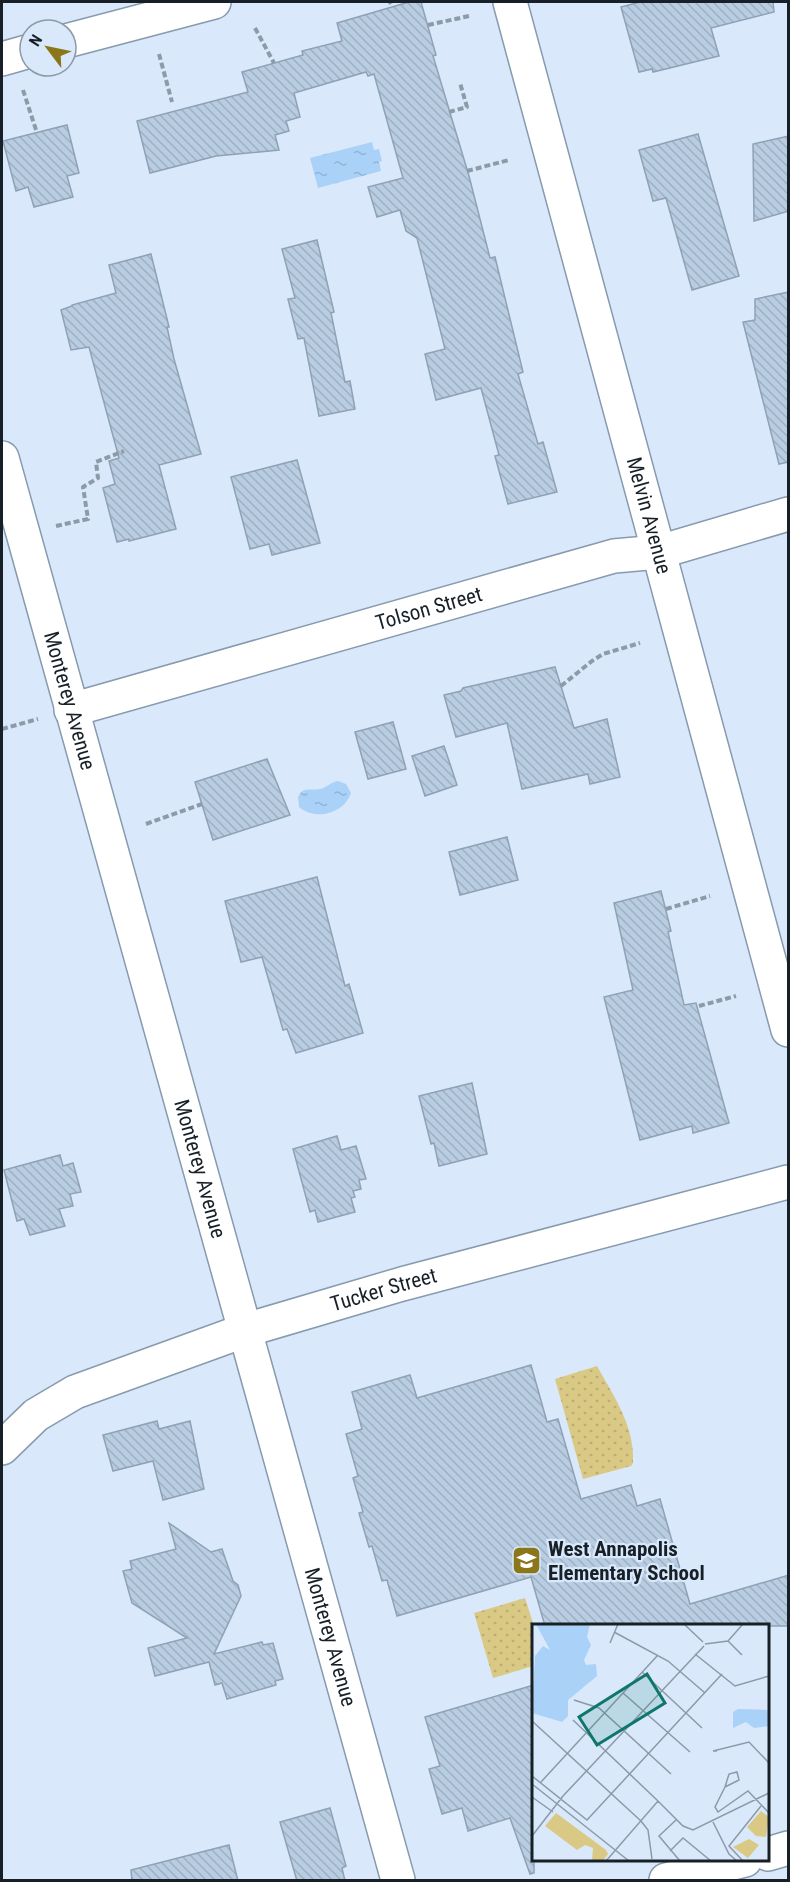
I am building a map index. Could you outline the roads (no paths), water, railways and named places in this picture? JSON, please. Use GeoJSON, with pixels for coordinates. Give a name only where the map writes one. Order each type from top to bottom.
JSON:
{"type":"FeatureCollection","features":[{"type":"Feature","properties":{"kind":"street"},"geometry":{"type":"LineString","coordinates":[[78,38],[214,2]]}},
{"type":"Feature","properties":{"kind":"street","name":"Melvin Avenue"},"geometry":{"type":"LineString","coordinates":[[510,2],[789,1029]]}},
{"type":"Feature","properties":{"kind":"street"},"geometry":{"type":"LineString","coordinates":[[2,59],[18,54]]}},
{"type":"Feature","properties":{"kind":"street","name":"Monterey Avenue"},"geometry":{"type":"LineString","coordinates":[[2,458],[398,1881]]}},
{"type":"Feature","properties":{"kind":"street","name":"Tolson Street"},"geometry":{"type":"LineString","coordinates":[[71,710],[614,556],[659,552],[789,514]]}},
{"type":"Feature","properties":{"kind":"street","name":"Tucker Street"},"geometry":{"type":"LineString","coordinates":[[2,1448],[36,1415],[75,1392],[246,1330],[402,1284],[789,1182]]}},
{"type":"Feature","properties":{"kind":"street"},"geometry":{"type":"LineString","coordinates":[[769,1854],[789,1848]]}},
{"type":"Feature","properties":{"kind":"street"},"geometry":{"type":"LineString","coordinates":[[666,1881],[741,1861]]}},
{"type":"Feature","properties":{"kind":"water"},"geometry":{"type":"Polygon","coordinates":[[[372,142],[374,150],[379,149],[382,161],[379,162],[381,171],[318,188],[310,158],[372,142]]]}},
{"type":"Feature","properties":{"kind":"water"},"geometry":{"type":"Polygon","coordinates":[[[338,781],[346,784],[351,793],[342,806],[336,810],[313,814],[299,807],[298,797],[302,791],[322,788],[338,781]]]}},
{"type":"Feature","properties":{"kind":"place","name":"West Annapolis Elementary School"},"geometry":{"type":"Point","coordinates":[527,1561]}}]}
